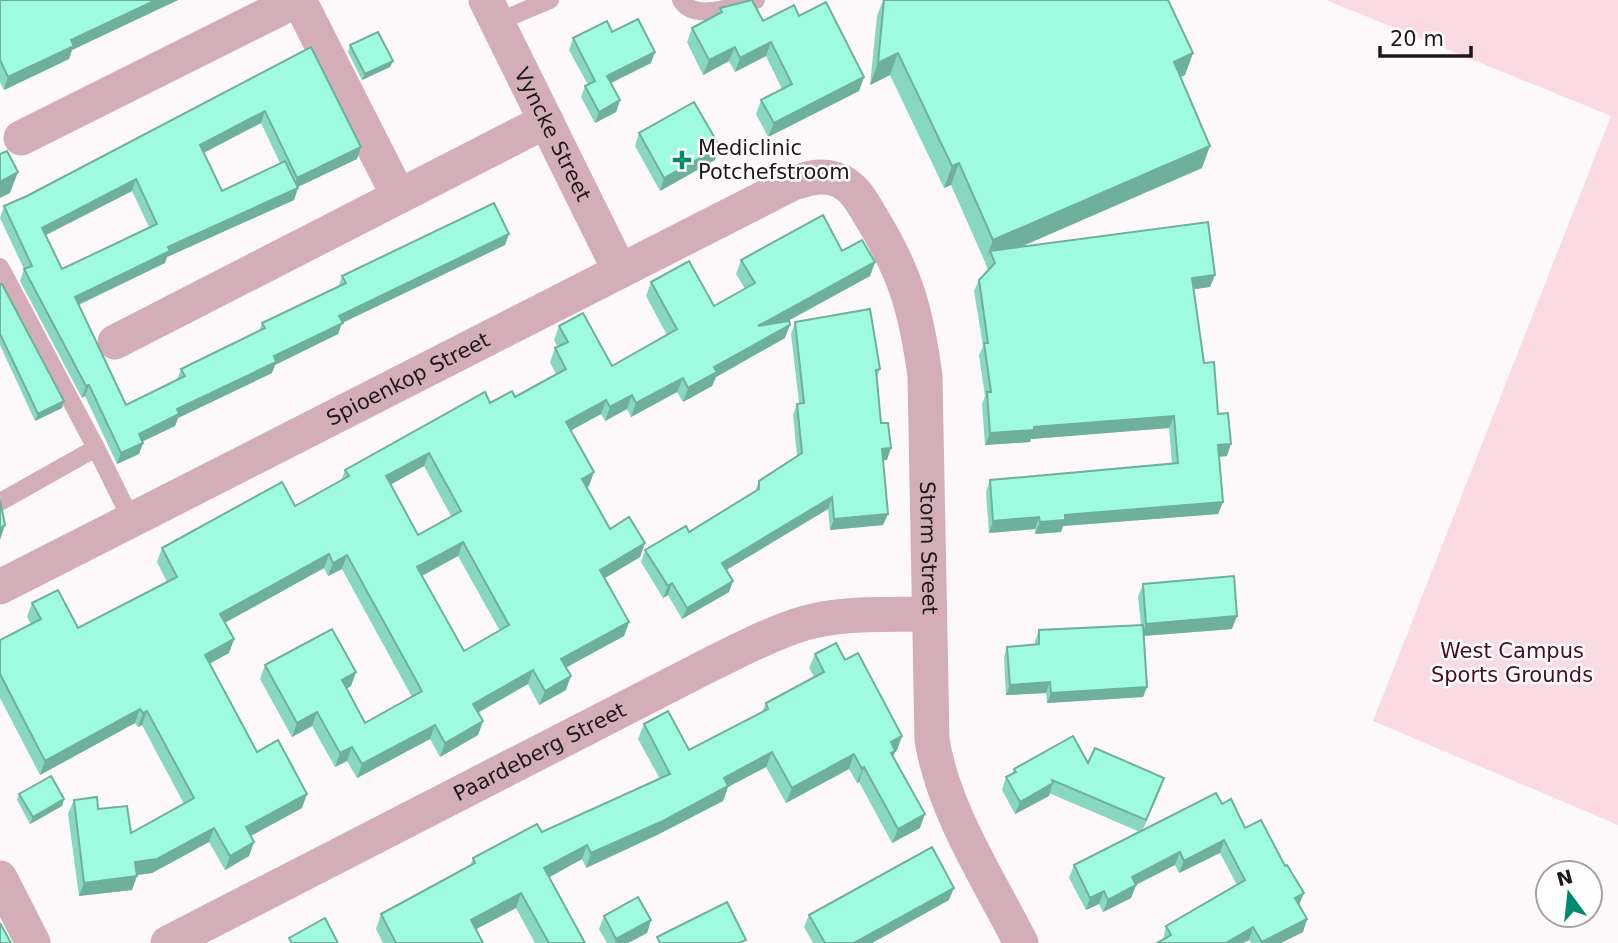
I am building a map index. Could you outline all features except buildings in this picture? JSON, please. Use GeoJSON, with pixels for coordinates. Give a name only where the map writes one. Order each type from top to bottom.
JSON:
{"type":"FeatureCollection","features":[{"type":"Feature","properties":{"kind":"street"},"geometry":{"type":"LineString","coordinates":[[21,138],[298,0],[398,195]]}},
{"type":"Feature","properties":{"kind":"street","name":"Vyncke Street"},"geometry":{"type":"LineString","coordinates":[[491,11],[620,271]]}},
{"type":"Feature","properties":{"kind":"street"},"geometry":{"type":"LineString","coordinates":[[115,342],[546,121]]}},
{"type":"Feature","properties":{"kind":"street","name":"Spioenkop Street"},"geometry":{"type":"LineString","coordinates":[[0,587],[793,183],[818,176]]}},
{"type":"Feature","properties":{"kind":"street","name":"Storm Street"},"geometry":{"type":"LineString","coordinates":[[818,176],[837,179],[855,190],[891,250],[908,289],[918,326],[925,376],[932,740],[936,766],[954,814],[1021,943]]}},
{"type":"Feature","properties":{"kind":"street","name":"Paardeberg Street"},"geometry":{"type":"LineString","coordinates":[[168,943],[711,664],[769,637],[807,623],[835,618],[929,614]]}},
{"type":"Feature","properties":{"kind":"street"},"geometry":{"type":"LineString","coordinates":[[0,878],[33,943]]}},
{"type":"Feature","properties":{"kind":"lane"},"geometry":{"type":"LineString","coordinates":[[491,11],[550,0]]}},
{"type":"Feature","properties":{"kind":"lane"},"geometry":{"type":"LineString","coordinates":[[681,0],[684,6],[702,11],[756,0]]}},
{"type":"Feature","properties":{"kind":"lane"},"geometry":{"type":"LineString","coordinates":[[0,267],[131,519]]}},
{"type":"Feature","properties":{"kind":"lane"},"geometry":{"type":"LineString","coordinates":[[0,502],[96,448]]}},
{"type":"Feature","properties":{"kind":"green space","name":"West Campus Sports Grounds"},"geometry":{"type":"Polygon","coordinates":[[[1326,0],[1618,0],[1618,825],[1373,721],[1611,116],[1326,0]]]}},
{"type":"Feature","properties":{"kind":"place","name":"Mediclinic Potchefstroom"},"geometry":{"type":"Point","coordinates":[682,160]}}]}
